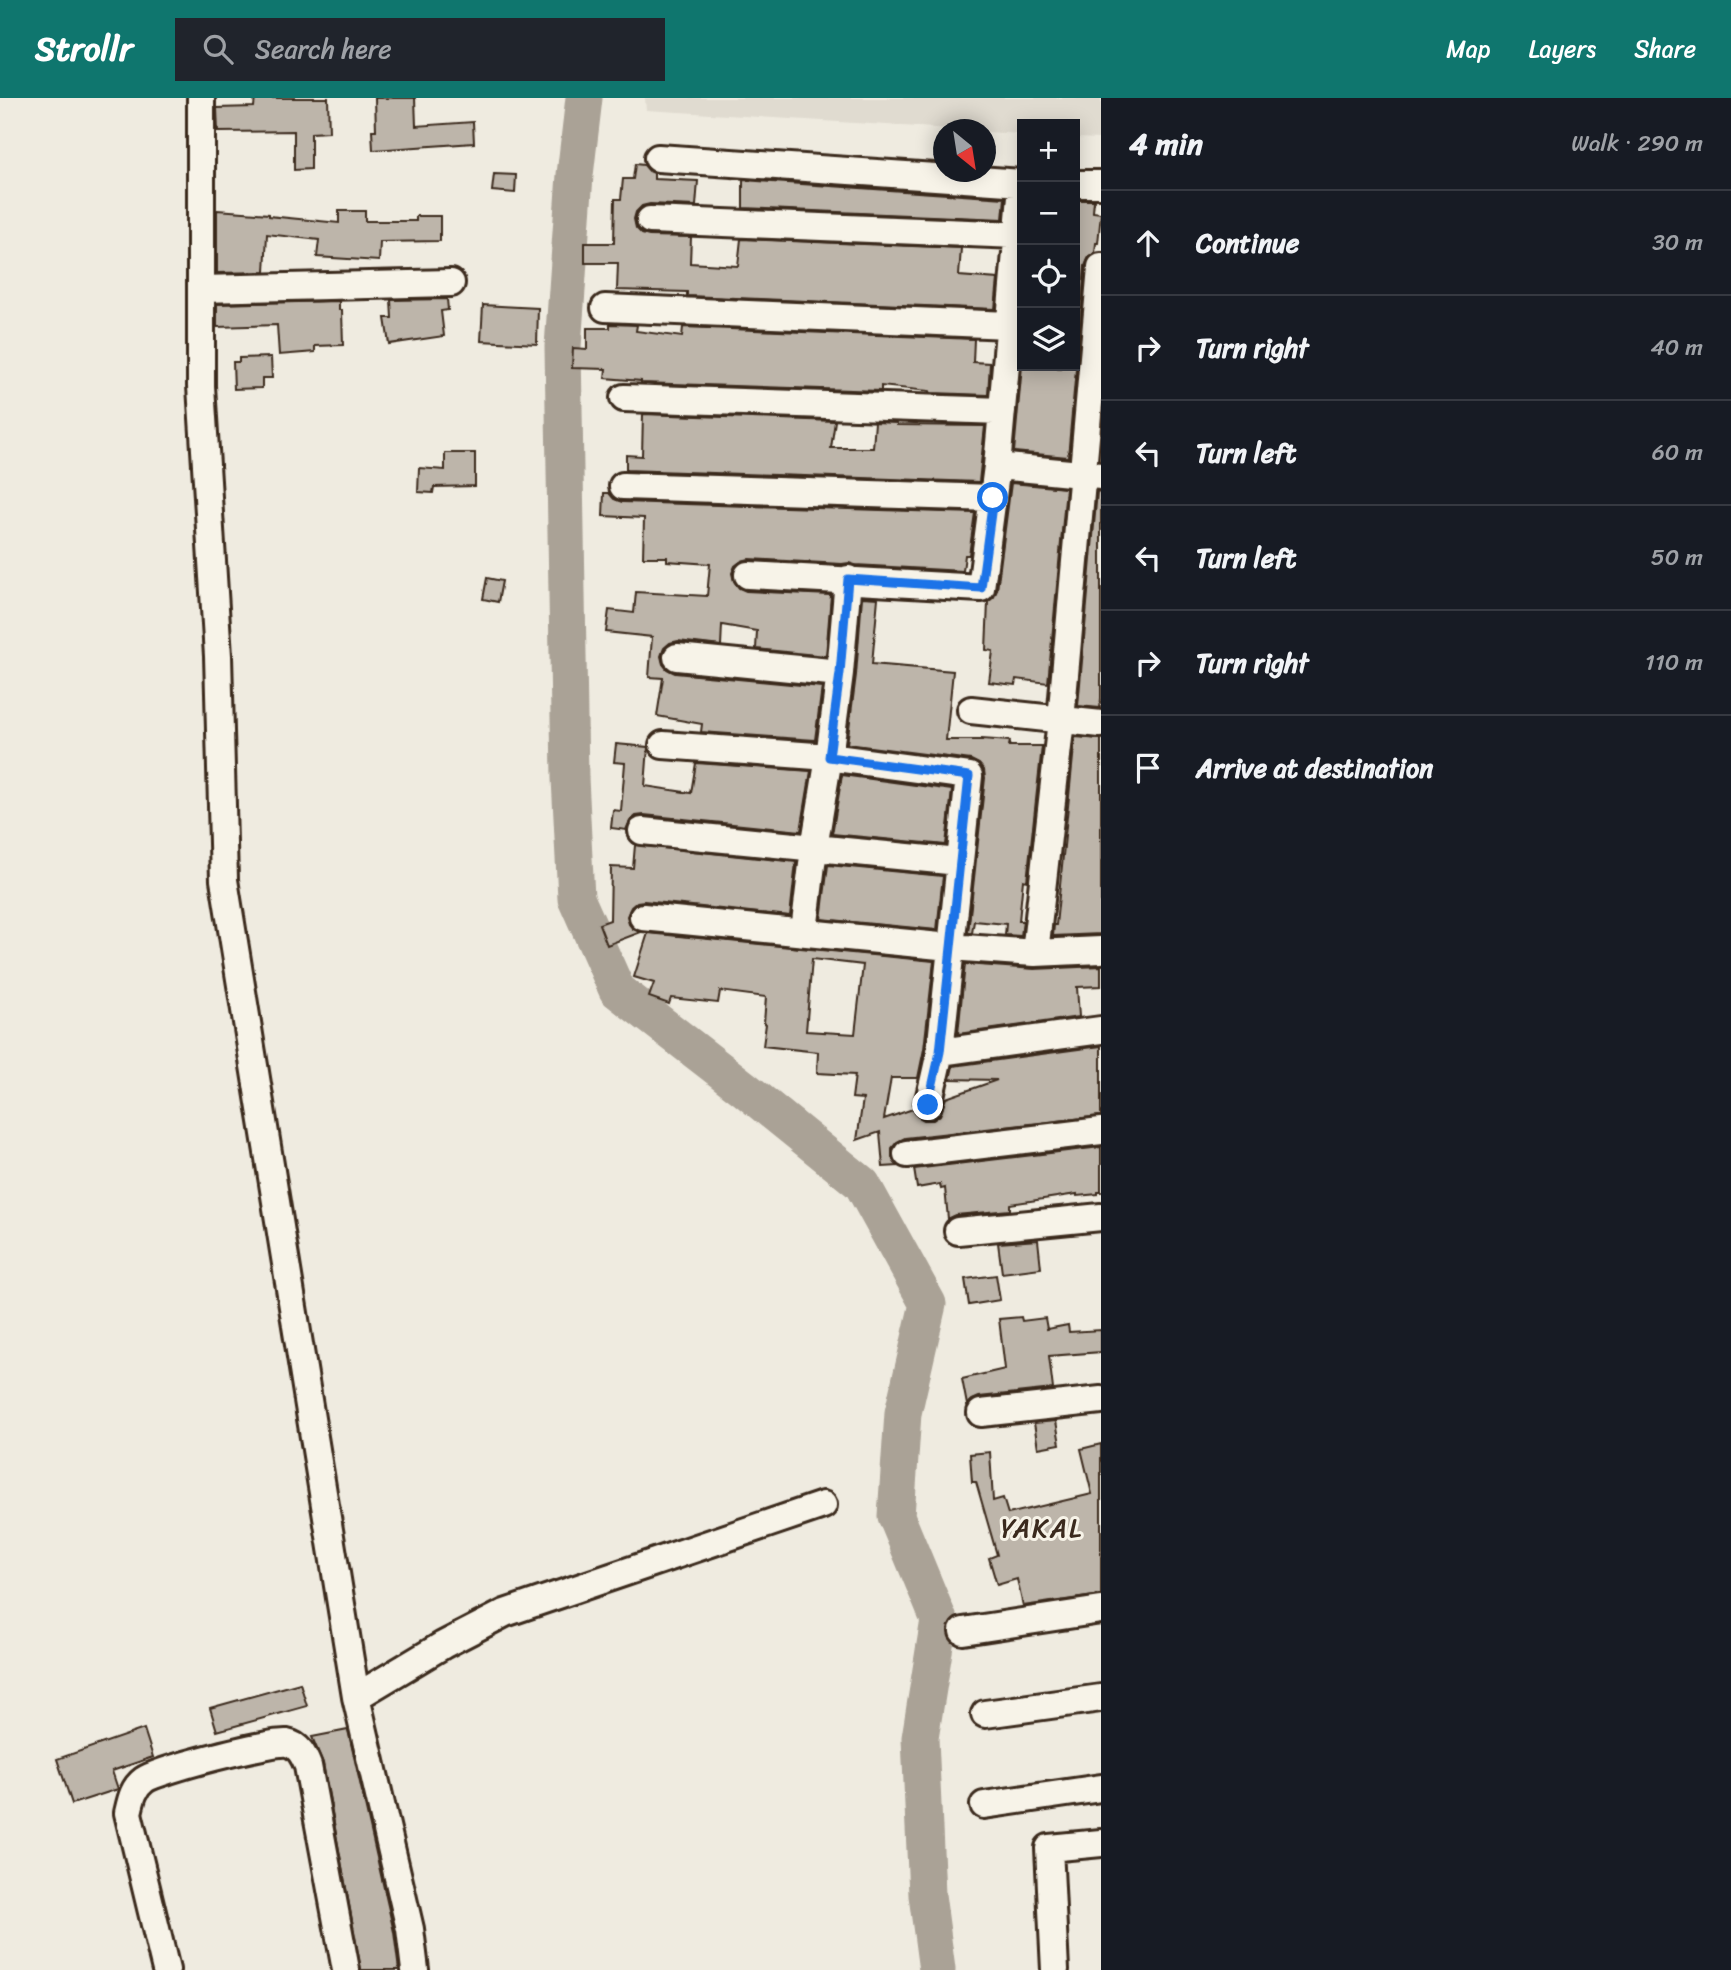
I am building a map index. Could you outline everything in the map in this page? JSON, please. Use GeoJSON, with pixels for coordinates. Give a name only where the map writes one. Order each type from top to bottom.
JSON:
{"type":"FeatureCollection","features":[{"type":"Feature","properties":{"kind":"street"},"geometry":{"type":"LineString","coordinates":[[201,98],[201,386],[218,656],[224,880],[356,1697],[410,1929],[415,1970]]}},
{"type":"Feature","properties":{"kind":"street"},"geometry":{"type":"LineString","coordinates":[[658,158],[1017,184]]}},
{"type":"Feature","properties":{"kind":"street"},"geometry":{"type":"LineString","coordinates":[[1080,184],[1101,184]]}},
{"type":"Feature","properties":{"kind":"street"},"geometry":{"type":"LineString","coordinates":[[650,220],[1017,235],[997,466],[981,588],[748,575]]}},
{"type":"Feature","properties":{"kind":"street"},"geometry":{"type":"LineString","coordinates":[[1035,953],[1092,475],[1101,267]]}},
{"type":"Feature","properties":{"kind":"street"},"geometry":{"type":"LineString","coordinates":[[201,289],[451,284]]}},
{"type":"Feature","properties":{"kind":"street"},"geometry":{"type":"LineString","coordinates":[[605,308],[1009,325]]}},
{"type":"Feature","properties":{"kind":"street"},"geometry":{"type":"LineString","coordinates":[[624,398],[1002,411]]}},
{"type":"Feature","properties":{"kind":"street"},"geometry":{"type":"LineString","coordinates":[[997,466],[1092,475]]}},
{"type":"Feature","properties":{"kind":"street"},"geometry":{"type":"LineString","coordinates":[[622,486],[993,498]]}},
{"type":"Feature","properties":{"kind":"street"},"geometry":{"type":"LineString","coordinates":[[804,931],[840,673],[848,579]]}},
{"type":"Feature","properties":{"kind":"street"},"geometry":{"type":"LineString","coordinates":[[677,657],[840,673]]}},
{"type":"Feature","properties":{"kind":"street"},"geometry":{"type":"LineString","coordinates":[[971,710],[1101,724]]}},
{"type":"Feature","properties":{"kind":"street"},"geometry":{"type":"LineString","coordinates":[[663,745],[829,757],[969,776],[940,1052],[928,1105]]}},
{"type":"Feature","properties":{"kind":"street"},"geometry":{"type":"LineString","coordinates":[[642,831],[959,862]]}},
{"type":"Feature","properties":{"kind":"street"},"geometry":{"type":"LineString","coordinates":[[643,917],[950,947],[1035,953],[1101,950]]}},
{"type":"Feature","properties":{"kind":"street"},"geometry":{"type":"LineString","coordinates":[[940,1052],[1101,1030]]}},
{"type":"Feature","properties":{"kind":"street"},"geometry":{"type":"LineString","coordinates":[[908,1153],[1101,1131]]}},
{"type":"Feature","properties":{"kind":"street"},"geometry":{"type":"LineString","coordinates":[[958,1231],[1101,1217]]}},
{"type":"Feature","properties":{"kind":"street"},"geometry":{"type":"LineString","coordinates":[[981,1413],[1101,1400]]}},
{"type":"Feature","properties":{"kind":"street"},"geometry":{"type":"LineString","coordinates":[[356,1697],[443,1645],[505,1613],[823,1505]]}},
{"type":"Feature","properties":{"kind":"street"},"geometry":{"type":"LineString","coordinates":[[963,1631],[1101,1610]]}},
{"type":"Feature","properties":{"kind":"street"},"geometry":{"type":"LineString","coordinates":[[985,1714],[1101,1698]]}},
{"type":"Feature","properties":{"kind":"street"},"geometry":{"type":"LineString","coordinates":[[166,1970],[128,1813],[132,1793],[145,1779],[171,1769],[272,1744],[290,1743],[302,1752],[308,1766],[346,1970]]}},
{"type":"Feature","properties":{"kind":"street"},"geometry":{"type":"LineString","coordinates":[[984,1805],[1101,1788]]}},
{"type":"Feature","properties":{"kind":"street"},"geometry":{"type":"LineString","coordinates":[[1055,1970],[1049,1848],[1101,1843]]}},
{"type":"Feature","properties":{"kind":"shaded area"},"geometry":{"type":"Polygon","coordinates":[[[645,98],[1101,98],[1101,139],[1080,138],[1080,119],[1017,119],[1017,134],[996,133],[996,119],[933,119],[933,128],[646,110],[645,98]]]}},
{"type":"Feature","properties":{"kind":"building"},"geometry":{"type":"Polygon","coordinates":[[[255,98],[328,98],[329,132],[311,133],[311,169],[294,170],[294,131],[218,132],[217,108],[254,107],[255,98]]]}},
{"type":"Feature","properties":{"kind":"building"},"geometry":{"type":"Polygon","coordinates":[[[375,98],[415,98],[416,126],[473,122],[474,143],[373,150],[372,130],[376,130],[375,98]]]}},
{"type":"Feature","properties":{"kind":"building"},"geometry":{"type":"Polygon","coordinates":[[[635,164],[644,165],[654,173],[654,179],[698,181],[696,206],[650,204],[642,206],[634,219],[636,228],[642,234],[691,237],[690,263],[738,266],[741,239],[961,248],[959,276],[998,279],[995,309],[687,296],[687,292],[617,290],[618,263],[585,263],[585,243],[614,243],[615,199],[621,199],[623,179],[633,179],[635,164]]]}},
{"type":"Feature","properties":{"kind":"building"},"geometry":{"type":"Polygon","coordinates":[[[494,174],[516,175],[515,193],[492,191],[494,174]]]}},
{"type":"Feature","properties":{"kind":"building"},"geometry":{"type":"Polygon","coordinates":[[[743,180],[1005,198],[1003,219],[743,208],[743,180]]]}},
{"type":"Feature","properties":{"kind":"building"},"geometry":{"type":"Polygon","coordinates":[[[1080,200],[1094,200],[1093,212],[1101,213],[1098,243],[1095,253],[1089,257],[1085,266],[1080,322],[1080,200]]]}},
{"type":"Feature","properties":{"kind":"building"},"geometry":{"type":"Polygon","coordinates":[[[217,210],[339,223],[339,211],[365,211],[365,221],[416,221],[416,216],[440,216],[440,241],[380,242],[379,261],[317,257],[319,240],[267,234],[265,272],[217,273],[217,210]]]}},
{"type":"Feature","properties":{"kind":"building"},"geometry":{"type":"Polygon","coordinates":[[[447,299],[448,310],[441,311],[444,336],[389,344],[385,318],[392,318],[391,300],[447,299]]]}},
{"type":"Feature","properties":{"kind":"building"},"geometry":{"type":"Polygon","coordinates":[[[339,301],[339,310],[342,310],[343,345],[315,346],[315,352],[279,355],[277,325],[217,327],[217,304],[339,301]]]}},
{"type":"Feature","properties":{"kind":"building"},"geometry":{"type":"Polygon","coordinates":[[[483,305],[538,308],[537,344],[481,341],[483,305]]]}},
{"type":"Feature","properties":{"kind":"building"},"geometry":{"type":"Polygon","coordinates":[[[610,324],[637,325],[636,331],[682,337],[683,327],[974,339],[973,362],[990,363],[988,395],[932,393],[881,386],[881,391],[641,383],[605,378],[606,369],[572,368],[573,348],[587,349],[587,328],[610,328],[610,324]]]}},
{"type":"Feature","properties":{"kind":"building"},"geometry":{"type":"Polygon","coordinates":[[[271,357],[272,378],[262,378],[262,388],[234,389],[233,362],[239,362],[239,358],[271,357]]]}},
{"type":"Feature","properties":{"kind":"building"},"geometry":{"type":"Polygon","coordinates":[[[1022,371],[1076,371],[1068,457],[1014,452],[1022,371]]]}},
{"type":"Feature","properties":{"kind":"building"},"geometry":{"type":"Polygon","coordinates":[[[643,414],[835,421],[831,448],[873,448],[875,422],[897,425],[985,426],[979,482],[626,470],[626,455],[642,456],[643,414]]]}},
{"type":"Feature","properties":{"kind":"building"},"geometry":{"type":"Polygon","coordinates":[[[445,453],[475,453],[475,486],[434,487],[433,493],[418,492],[419,468],[445,470],[445,453]]]}},
{"type":"Feature","properties":{"kind":"building"},"geometry":{"type":"Polygon","coordinates":[[[1011,483],[1066,488],[1048,683],[1016,679],[1015,685],[989,682],[993,651],[986,650],[988,602],[997,590],[1011,483]]]}},
{"type":"Feature","properties":{"kind":"building"},"geometry":{"type":"Polygon","coordinates":[[[1097,491],[1101,492],[1100,708],[1078,706],[1097,491]]]}},
{"type":"Feature","properties":{"kind":"building"},"geometry":{"type":"Polygon","coordinates":[[[604,493],[609,493],[622,502],[975,513],[969,555],[965,555],[963,571],[749,559],[735,566],[732,573],[734,581],[739,588],[746,591],[831,595],[826,656],[756,649],[757,631],[722,625],[721,646],[678,641],[664,648],[661,656],[663,664],[675,673],[822,687],[815,740],[701,732],[702,724],[657,716],[663,678],[649,677],[652,637],[606,632],[609,610],[634,613],[636,592],[707,596],[710,564],[667,561],[667,557],[643,557],[644,518],[603,516],[604,493]]]}},
{"type":"Feature","properties":{"kind":"building"},"geometry":{"type":"Polygon","coordinates":[[[487,578],[502,581],[498,602],[483,599],[487,578]]]}},
{"type":"Feature","properties":{"kind":"building"},"geometry":{"type":"Polygon","coordinates":[[[862,597],[878,598],[872,664],[953,671],[946,740],[982,739],[1010,741],[1009,746],[1042,746],[1027,881],[1023,880],[1019,921],[1023,921],[1021,936],[1005,935],[1006,924],[974,921],[972,933],[968,933],[985,778],[984,770],[979,764],[971,760],[847,744],[862,597]]]}},
{"type":"Feature","properties":{"kind":"building"},"geometry":{"type":"Polygon","coordinates":[[[1075,737],[1101,739],[1101,934],[1053,936],[1056,925],[1075,737]]]}},
{"type":"Feature","properties":{"kind":"building"},"geometry":{"type":"Polygon","coordinates":[[[616,744],[648,747],[645,786],[691,793],[696,763],[811,771],[801,831],[644,815],[636,816],[630,821],[626,830],[611,828],[613,810],[621,811],[625,763],[614,762],[616,744]]]}},
{"type":"Feature","properties":{"kind":"building"},"geometry":{"type":"Polygon","coordinates":[[[842,775],[952,790],[946,845],[832,834],[842,775]]]}},
{"type":"Feature","properties":{"kind":"building"},"geometry":{"type":"Polygon","coordinates":[[[635,845],[796,862],[790,916],[637,902],[627,916],[633,929],[641,932],[607,945],[599,924],[610,920],[611,867],[633,868],[635,845]]]}},
{"type":"Feature","properties":{"kind":"building"},"geometry":{"type":"Polygon","coordinates":[[[828,865],[943,876],[937,930],[821,919],[828,865]]]}},
{"type":"Feature","properties":{"kind":"building"},"geometry":{"type":"Polygon","coordinates":[[[648,933],[934,961],[918,1078],[891,1078],[884,1119],[913,1109],[917,1116],[924,1120],[933,1120],[940,1115],[946,1098],[997,1080],[950,1079],[953,1066],[1101,1046],[1101,1116],[905,1138],[892,1148],[892,1157],[898,1166],[883,1167],[880,1132],[857,1140],[863,1099],[852,1098],[855,1075],[817,1073],[818,1052],[763,1046],[766,997],[720,991],[718,1003],[671,998],[669,1004],[649,997],[654,983],[634,977],[648,933]],[[812,959],[806,1031],[855,1034],[863,965],[812,959]]]}},
{"type":"Feature","properties":{"kind":"building"},"geometry":{"type":"Polygon","coordinates":[[[965,964],[1034,969],[1101,966],[1101,986],[1077,987],[1079,1017],[958,1034],[965,964]]]}},
{"type":"Feature","properties":{"kind":"building"},"geometry":{"type":"Polygon","coordinates":[[[1101,1147],[1101,1192],[1098,1194],[1077,1194],[1010,1204],[1010,1210],[956,1215],[948,1219],[945,1188],[941,1189],[940,1184],[917,1188],[914,1169],[1101,1147]]]}},
{"type":"Feature","properties":{"kind":"building"},"geometry":{"type":"Polygon","coordinates":[[[1038,1240],[1041,1268],[1002,1273],[998,1243],[1038,1240]]]}},
{"type":"Feature","properties":{"kind":"building"},"geometry":{"type":"Polygon","coordinates":[[[996,1275],[1000,1300],[969,1305],[965,1279],[996,1275]]]}},
{"type":"Feature","properties":{"kind":"building"},"geometry":{"type":"Polygon","coordinates":[[[1021,1317],[1022,1321],[1045,1318],[1047,1329],[1068,1325],[1069,1332],[1101,1330],[1101,1352],[1049,1356],[1053,1389],[979,1397],[967,1405],[962,1379],[1005,1369],[999,1319],[1021,1317]]]}},
{"type":"Feature","properties":{"kind":"building"},"geometry":{"type":"Polygon","coordinates":[[[1056,1421],[1060,1444],[1038,1448],[1034,1423],[1056,1421]]]}},
{"type":"Feature","properties":{"kind":"building"},"geometry":{"type":"Polygon","coordinates":[[[1101,1444],[1101,1595],[1023,1606],[1017,1579],[997,1585],[989,1558],[997,1555],[976,1482],[972,1482],[970,1454],[990,1452],[993,1501],[1003,1498],[1008,1514],[1092,1494],[1081,1449],[1101,1444]]]}},
{"type":"Feature","properties":{"kind":"building"},"geometry":{"type":"Polygon","coordinates":[[[300,1683],[307,1706],[217,1731],[210,1708],[300,1683]]]}},
{"type":"Feature","properties":{"kind":"building"},"geometry":{"type":"Polygon","coordinates":[[[144,1729],[153,1757],[112,1771],[118,1789],[72,1804],[57,1759],[144,1729]]]}},
{"type":"Feature","properties":{"kind":"building"},"geometry":{"type":"Polygon","coordinates":[[[348,1730],[394,1932],[399,1970],[361,1970],[323,1763],[312,1737],[348,1730]]]}},
{"type":"Feature","properties":{"kind":"waterway"},"geometry":{"type":"LineString","coordinates":[[584,98],[575,175],[563,347],[570,778],[576,898],[617,990],[862,1184],[928,1304],[903,1413],[896,1516],[939,1620],[920,1738],[927,1895],[937,1970]]}},
{"type":"Feature","properties":{"kind":"district","name":"YAKAL"},"geometry":{"type":"Point","coordinates":[1042,1528]}},
{"type":"Feature","properties":{"kind":"route"},"geometry":{"type":"LineString","coordinates":[[928,1105],[940,1052],[969,776],[829,757],[848,579],[981,588],[993,498]]}}]}
